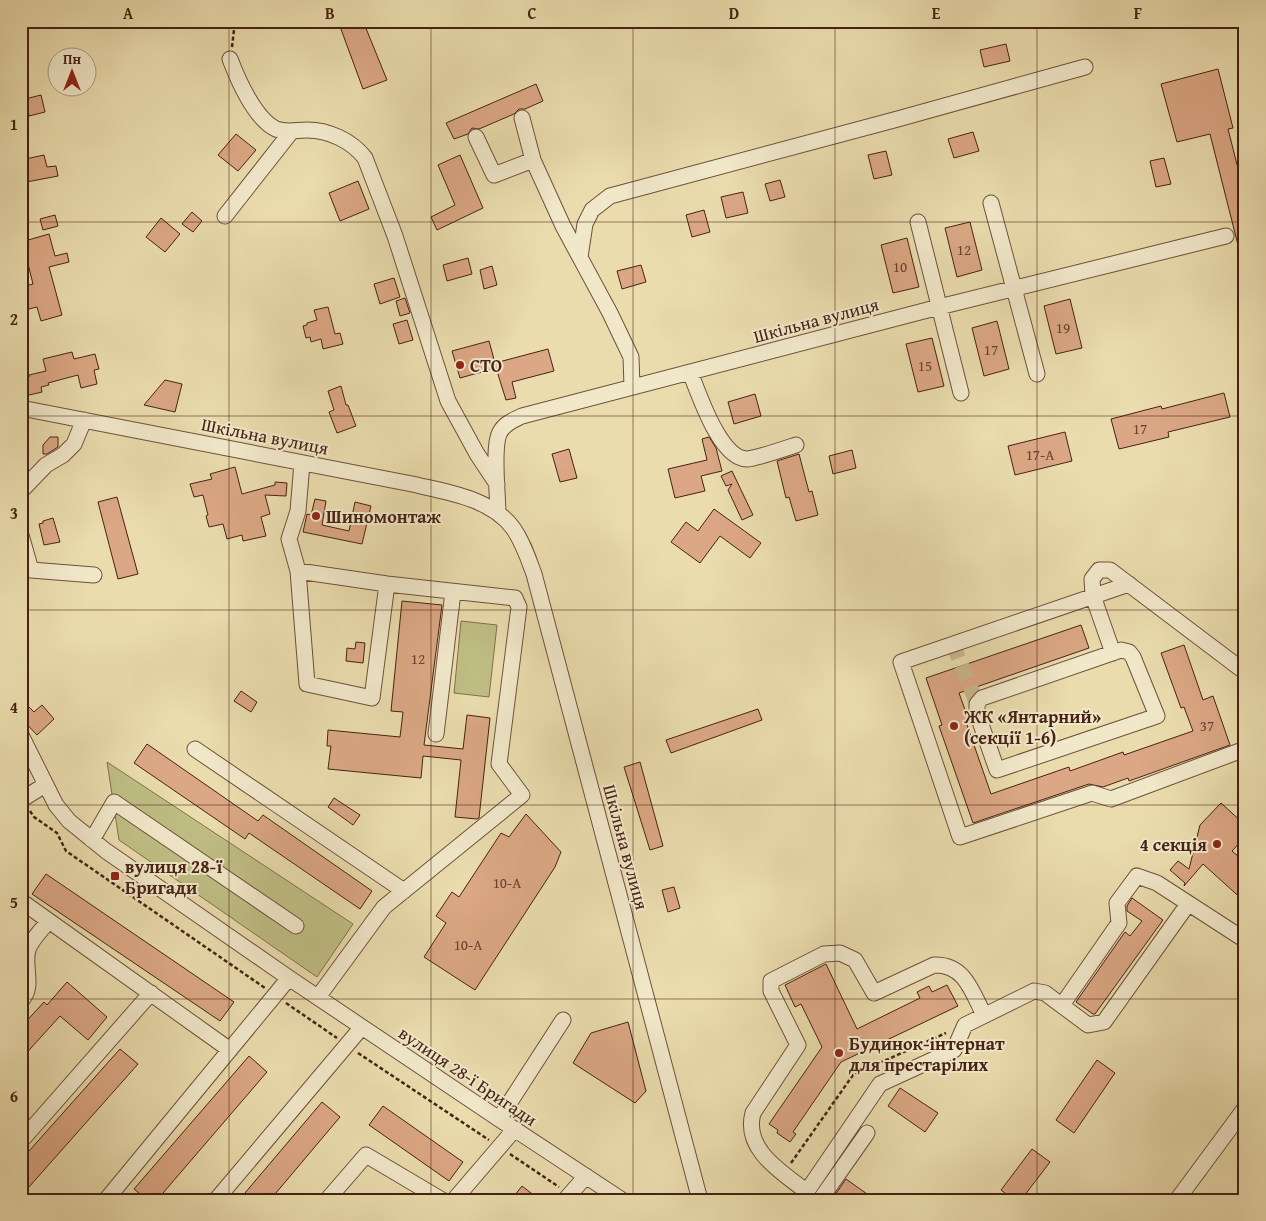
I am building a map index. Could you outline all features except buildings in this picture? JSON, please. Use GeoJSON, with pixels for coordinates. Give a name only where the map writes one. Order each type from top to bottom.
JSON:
{"type":"FeatureCollection","features":[{"type":"Feature","properties":{"kind":"street"},"geometry":{"type":"LineString","coordinates":[[230,59],[237,78],[258,112],[277,129],[291,132],[309,130],[325,132],[346,141],[359,150],[365,158],[395,236],[448,401],[477,454],[498,484]]}},
{"type":"Feature","properties":{"kind":"street"},"geometry":{"type":"LineString","coordinates":[[580,257],[585,224],[592,210],[610,196],[885,123],[1085,67]]}},
{"type":"Feature","properties":{"kind":"street"},"geometry":{"type":"LineString","coordinates":[[522,118],[533,160],[563,226],[610,313],[631,357],[632,387]]}},
{"type":"Feature","properties":{"kind":"street"},"geometry":{"type":"LineString","coordinates":[[226,216],[291,132]]}},
{"type":"Feature","properties":{"kind":"street"},"geometry":{"type":"LineString","coordinates":[[476,136],[494,175],[533,160]]}},
{"type":"Feature","properties":{"kind":"street"},"geometry":{"type":"LineString","coordinates":[[991,203],[1037,374]]}},
{"type":"Feature","properties":{"kind":"street"},"geometry":{"type":"LineString","coordinates":[[918,222],[961,394]]}},
{"type":"Feature","properties":{"kind":"street","name":"Шкільна вулиця"},"geometry":{"type":"LineString","coordinates":[[498,513],[497,443],[500,431],[509,422],[522,416],[939,307],[1226,236]]}},
{"type":"Feature","properties":{"kind":"street"},"geometry":{"type":"LineString","coordinates":[[690,372],[713,426],[723,444],[734,456],[748,459],[796,445]]}},
{"type":"Feature","properties":{"kind":"street","name":"Шкільна вулиця"},"geometry":{"type":"LineString","coordinates":[[21,408],[412,484],[479,502],[498,513],[512,528],[525,550],[534,574],[700,1200]]}},
{"type":"Feature","properties":{"kind":"street"},"geometry":{"type":"LineString","coordinates":[[21,491],[46,465],[63,455],[74,444],[84,420]]}},
{"type":"Feature","properties":{"kind":"street"},"geometry":{"type":"LineString","coordinates":[[302,463],[298,511],[289,539],[298,571],[306,684],[372,698],[387,584]]}},
{"type":"Feature","properties":{"kind":"street"},"geometry":{"type":"LineString","coordinates":[[21,535],[31,570],[94,575]]}},
{"type":"Feature","properties":{"kind":"street"},"geometry":{"type":"LineString","coordinates":[[1113,653],[1093,596],[1092,579],[1099,570],[1110,570],[1245,672]]}},
{"type":"Feature","properties":{"kind":"street"},"geometry":{"type":"LineString","coordinates":[[298,571],[387,584],[516,598],[519,607],[499,764],[522,795],[384,906],[318,997]]}},
{"type":"Feature","properties":{"kind":"street"},"geometry":{"type":"LineString","coordinates":[[1129,584],[901,662],[960,837],[1092,793],[1111,799],[1245,749]]}},
{"type":"Feature","properties":{"kind":"street"},"geometry":{"type":"LineString","coordinates":[[436,734],[453,592]]}},
{"type":"Feature","properties":{"kind":"street"},"geometry":{"type":"LineString","coordinates":[[1120,650],[1129,652],[1134,657],[1157,716],[997,770],[977,713],[977,704],[982,698],[1113,653],[1120,650]]}},
{"type":"Feature","properties":{"kind":"street","name":"вулиця 28-ї Бригади"},"geometry":{"type":"LineString","coordinates":[[21,735],[56,806],[69,821],[92,840],[122,863],[289,978],[514,1130],[622,1200]]}},
{"type":"Feature","properties":{"kind":"street"},"geometry":{"type":"LineString","coordinates":[[195,750],[404,891]]}},
{"type":"Feature","properties":{"kind":"street"},"geometry":{"type":"LineString","coordinates":[[21,800],[45,784]]}},
{"type":"Feature","properties":{"kind":"street"},"geometry":{"type":"LineString","coordinates":[[92,840],[114,802],[296,926]]}},
{"type":"Feature","properties":{"kind":"street"},"geometry":{"type":"LineString","coordinates":[[1062,1005],[1119,923],[1117,903],[1137,876],[1156,883],[1245,940]]}},
{"type":"Feature","properties":{"kind":"street"},"geometry":{"type":"LineString","coordinates":[[21,901],[230,1050]]}},
{"type":"Feature","properties":{"kind":"street"},"geometry":{"type":"LineString","coordinates":[[984,1015],[960,972],[942,965],[934,965],[874,993],[855,960],[840,953],[824,954],[772,981],[771,991],[798,1045],[753,1113],[750,1124],[751,1133],[766,1160],[804,1196],[880,1084],[954,1050],[965,1025],[1034,991],[1045,993],[1088,1025],[1104,1022],[1188,904]]}},
{"type":"Feature","properties":{"kind":"street"},"geometry":{"type":"LineString","coordinates":[[21,1001],[27,991],[28,983],[27,952],[49,920]]}},
{"type":"Feature","properties":{"kind":"street"},"geometry":{"type":"LineString","coordinates":[[113,1197],[289,978]]}},
{"type":"Feature","properties":{"kind":"street"},"geometry":{"type":"LineString","coordinates":[[21,1141],[151,993]]}},
{"type":"Feature","properties":{"kind":"street"},"geometry":{"type":"LineString","coordinates":[[499,1119],[563,1020]]}},
{"type":"Feature","properties":{"kind":"street"},"geometry":{"type":"LineString","coordinates":[[216,1200],[362,1027]]}},
{"type":"Feature","properties":{"kind":"street"},"geometry":{"type":"LineString","coordinates":[[1177,1200],[1245,1108]]}},
{"type":"Feature","properties":{"kind":"street"},"geometry":{"type":"LineString","coordinates":[[454,1200],[514,1130]]}},
{"type":"Feature","properties":{"kind":"street"},"geometry":{"type":"LineString","coordinates":[[820,1200],[867,1133]]}},
{"type":"Feature","properties":{"kind":"street"},"geometry":{"type":"LineString","coordinates":[[327,1200],[366,1155],[442,1200]]}},
{"type":"Feature","properties":{"kind":"street"},"geometry":{"type":"LineString","coordinates":[[567,1197],[586,1176]]}},
{"type":"Feature","properties":{"kind":"path"},"geometry":{"type":"LineString","coordinates":[[230,59],[235,21]]}},
{"type":"Feature","properties":{"kind":"path"},"geometry":{"type":"LineString","coordinates":[[21,800],[34,816],[57,834],[66,851],[347,1046],[500,1147],[567,1197]]}},
{"type":"Feature","properties":{"kind":"shaded area"},"geometry":{"type":"Polygon","coordinates":[[[461,621],[497,625],[489,697],[454,693],[461,621]]]}},
{"type":"Feature","properties":{"kind":"shaded area"},"geometry":{"type":"Polygon","coordinates":[[[107,762],[353,924],[317,977],[119,840],[107,762]]]}},
{"type":"Feature","properties":{"kind":"tunnel"},"geometry":{"type":"LineString","coordinates":[[953,644],[977,704]]}},
{"type":"Feature","properties":{"kind":"place","name":"СТО"},"geometry":{"type":"Point","coordinates":[460,365]}},
{"type":"Feature","properties":{"kind":"place","name":"Шиномонтаж"},"geometry":{"type":"Point","coordinates":[316,516]}},
{"type":"Feature","properties":{"kind":"place","name":"ЖК «Янтарний» (секції 1-6)"},"geometry":{"type":"Point","coordinates":[954,726]}},
{"type":"Feature","properties":{"kind":"place","name":"4 секція"},"geometry":{"type":"Point","coordinates":[1217,844]}},
{"type":"Feature","properties":{"kind":"place","name":"вулиця 28-ї Бригади"},"geometry":{"type":"Point","coordinates":[115,876]}},
{"type":"Feature","properties":{"kind":"place","name":"Будинок-інтернат для престарілих"},"geometry":{"type":"Point","coordinates":[839,1053]}}]}
